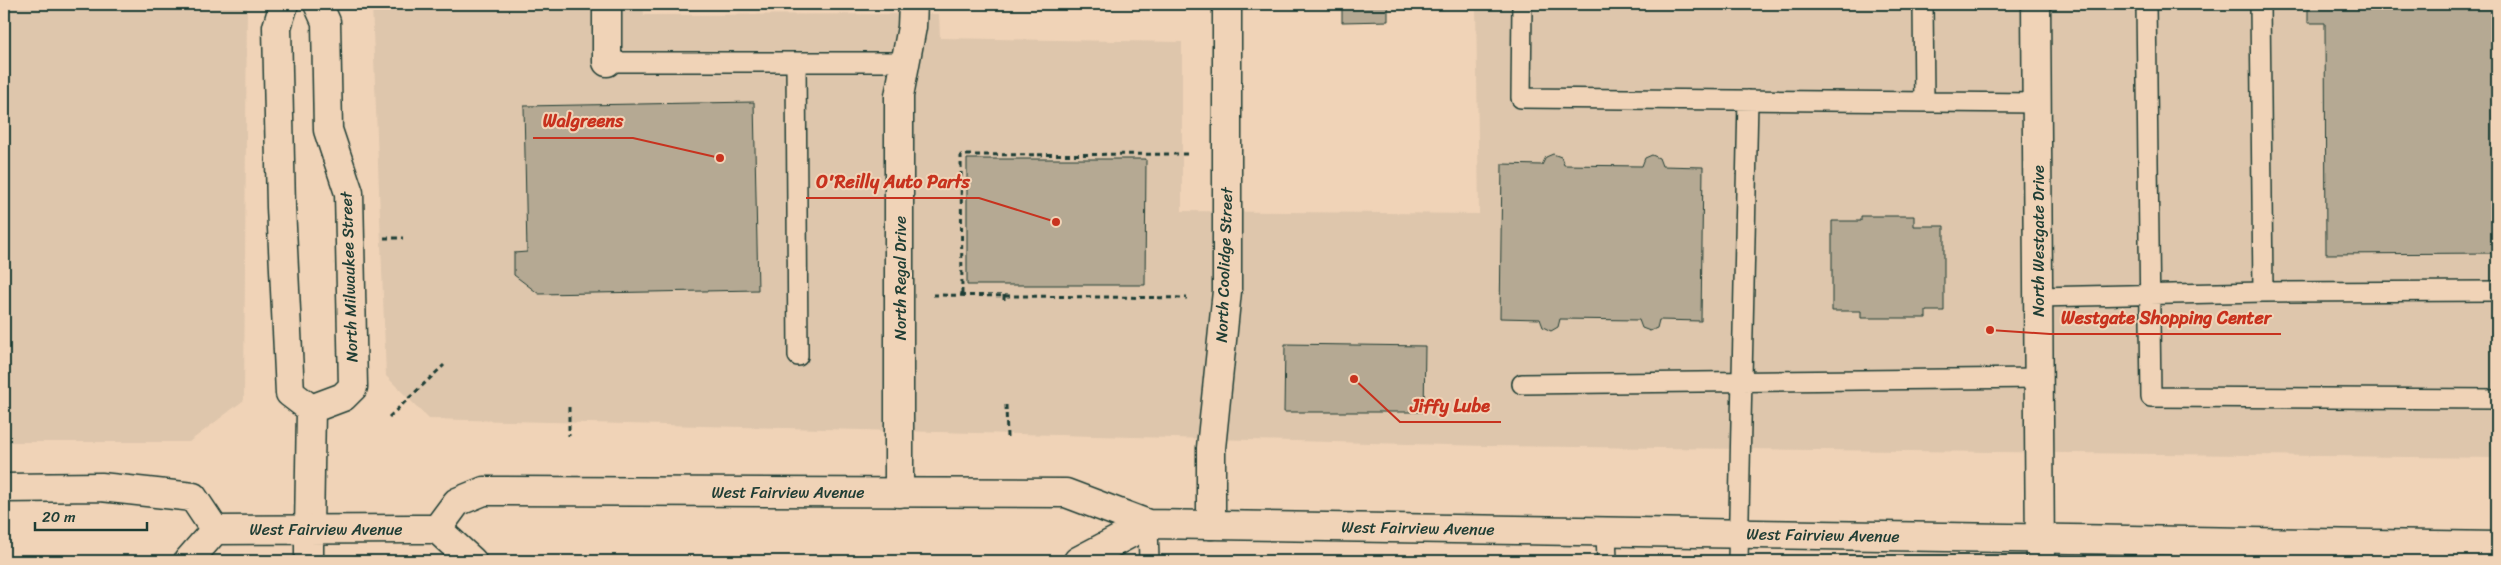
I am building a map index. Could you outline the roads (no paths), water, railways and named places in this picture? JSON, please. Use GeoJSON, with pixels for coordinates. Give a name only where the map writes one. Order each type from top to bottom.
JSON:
{"type":"FeatureCollection","features":[{"type":"Feature","properties":{"kind":"main road"},"geometry":{"type":"LineString","coordinates":[[284,4],[277,26],[281,208],[290,393],[311,409],[309,561]]}},
{"type":"Feature","properties":{"kind":"main road","name":"North Milwaukee Street"},"geometry":{"type":"LineString","coordinates":[[311,409],[343,397],[353,387],[350,193],[328,130],[326,22],[318,4]]}},
{"type":"Feature","properties":{"kind":"main road"},"geometry":{"type":"LineString","coordinates":[[607,4],[607,62]]}},
{"type":"Feature","properties":{"kind":"main road","name":"North Regal Drive"},"geometry":{"type":"LineString","coordinates":[[899,493],[898,96],[912,27],[913,4]]}},
{"type":"Feature","properties":{"kind":"main road","name":"North Coolidge Street"},"geometry":{"type":"LineString","coordinates":[[1211,525],[1211,448],[1227,291],[1227,4]]}},
{"type":"Feature","properties":{"kind":"main road","name":"North Westgate Drive"},"geometry":{"type":"LineString","coordinates":[[2036,4],[2041,550]]}},
{"type":"Feature","properties":{"kind":"main road"},"geometry":{"type":"LineString","coordinates":[[4,488],[101,487],[193,497],[215,530],[188,561]]}},
{"type":"Feature","properties":{"kind":"main road","name":"West Fairview Avenue"},"geometry":{"type":"LineString","coordinates":[[215,530],[437,529],[457,502],[484,491],[1066,493],[1148,524],[1738,534],[2041,550],[2497,546]]}},
{"type":"Feature","properties":{"kind":"main road","name":"West Fairview Avenue"},"geometry":{"type":"LineString","coordinates":[[1078,561],[1148,524]]}},
{"type":"Feature","properties":{"kind":"main road"},"geometry":{"type":"LineString","coordinates":[[437,529],[472,561]]}},
{"type":"Feature","properties":{"kind":"lane"},"geometry":{"type":"LineString","coordinates":[[1522,4],[1521,98],[2037,102]]}},
{"type":"Feature","properties":{"kind":"lane"},"geometry":{"type":"LineString","coordinates":[[1923,4],[1924,101]]}},
{"type":"Feature","properties":{"kind":"lane"},"geometry":{"type":"LineString","coordinates":[[2146,4],[2151,397],[2497,399]]}},
{"type":"Feature","properties":{"kind":"lane"},"geometry":{"type":"LineString","coordinates":[[2260,4],[2263,292]]}},
{"type":"Feature","properties":{"kind":"lane"},"geometry":{"type":"LineString","coordinates":[[607,62],[905,62]]}},
{"type":"Feature","properties":{"kind":"lane"},"geometry":{"type":"LineString","coordinates":[[796,62],[798,356]]}},
{"type":"Feature","properties":{"kind":"lane"},"geometry":{"type":"LineString","coordinates":[[1738,561],[1748,100]]}},
{"type":"Feature","properties":{"kind":"lane"},"geometry":{"type":"LineString","coordinates":[[2038,297],[2263,292],[2497,291]]}},
{"type":"Feature","properties":{"kind":"lane"},"geometry":{"type":"LineString","coordinates":[[1522,384],[1741,383],[2039,378]]}},
{"type":"Feature","properties":{"kind":"lane"},"geometry":{"type":"LineString","coordinates":[[1148,524],[1149,561]]}},
{"type":"Feature","properties":{"kind":"lane"},"geometry":{"type":"LineString","coordinates":[[1606,531],[1607,561]]}},
{"type":"Feature","properties":{"kind":"place","name":"Walgreens"},"geometry":{"type":"Point","coordinates":[720,158]}},
{"type":"Feature","properties":{"kind":"place","name":"O'Reilly Auto Parts"},"geometry":{"type":"Point","coordinates":[1056,222]}},
{"type":"Feature","properties":{"kind":"place","name":"Westgate Shopping Center"},"geometry":{"type":"Point","coordinates":[1990,330]}},
{"type":"Feature","properties":{"kind":"place","name":"Jiffy Lube"},"geometry":{"type":"Point","coordinates":[1354,379]}}]}
